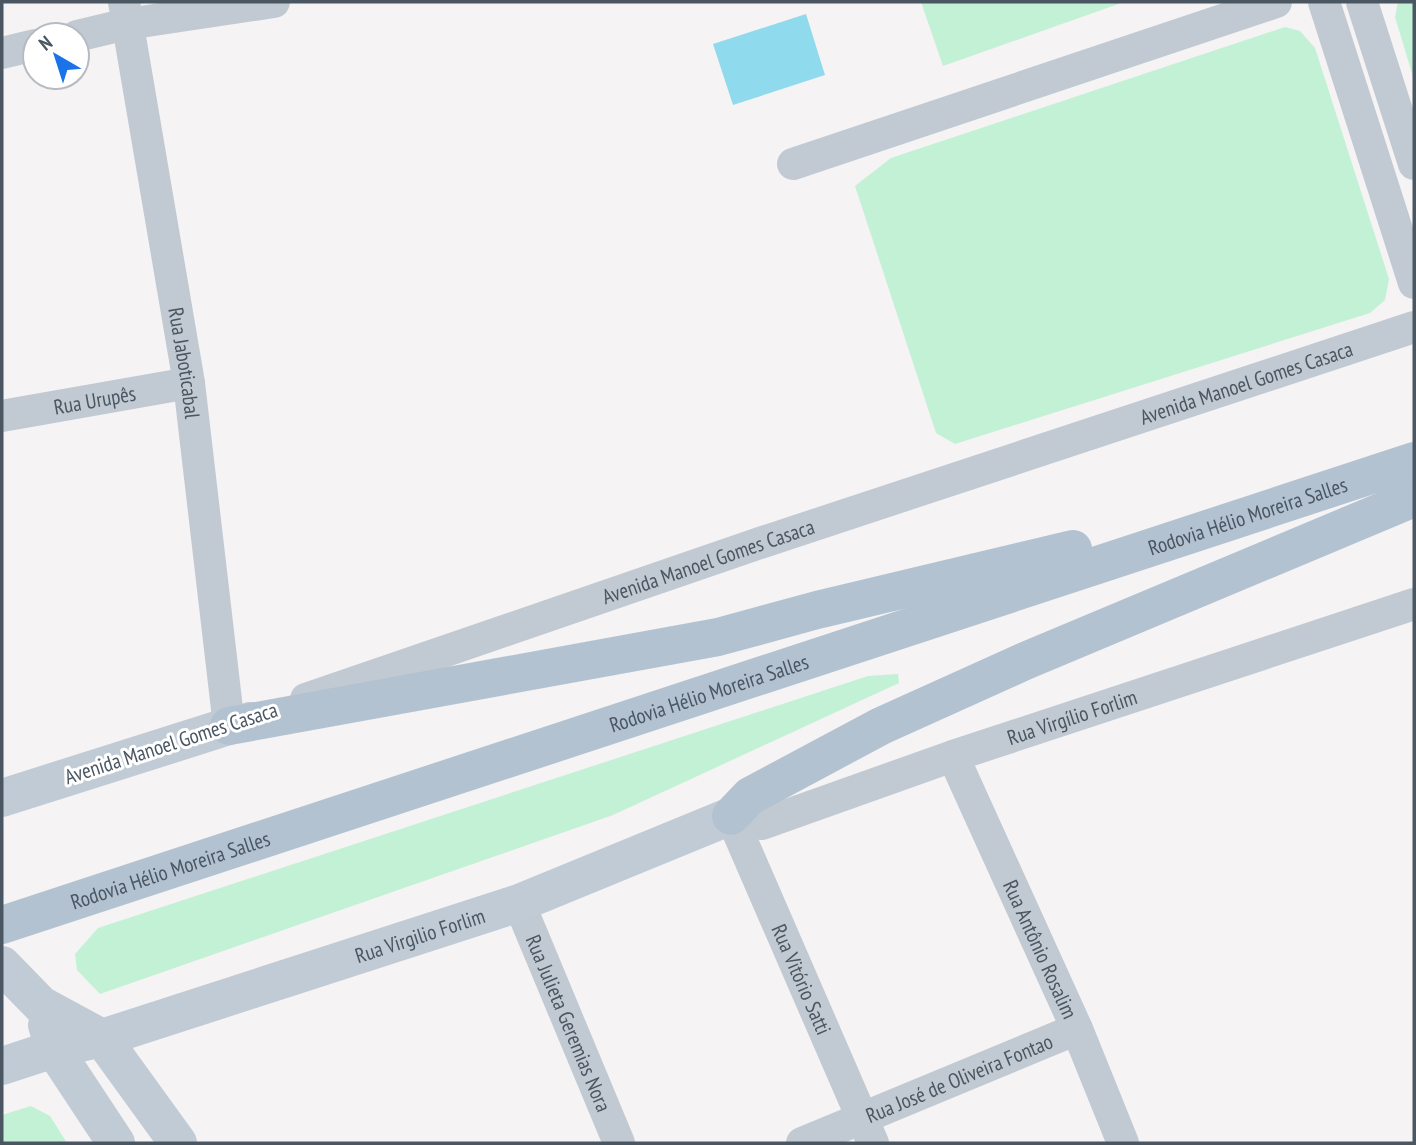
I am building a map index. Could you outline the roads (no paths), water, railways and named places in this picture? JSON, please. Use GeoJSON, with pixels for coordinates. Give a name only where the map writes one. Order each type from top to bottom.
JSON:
{"type":"FeatureCollection","features":[{"type":"Feature","properties":{"kind":"main road","name":"Rodovia Hélio Moreira Salles"},"geometry":{"type":"LineString","coordinates":[[2,925],[1414,461]]}},
{"type":"Feature","properties":{"kind":"main road"},"geometry":{"type":"LineString","coordinates":[[229,726],[718,637],[817,610],[1334,486]]}},
{"type":"Feature","properties":{"kind":"main road"},"geometry":{"type":"LineString","coordinates":[[731,816],[750,796],[893,721],[1025,661],[1414,498]]}},
{"type":"Feature","properties":{"kind":"main road","name":"Avenida Manoel Gomes Casaca"},"geometry":{"type":"LineString","coordinates":[[2,798],[229,726]]}},
{"type":"Feature","properties":{"kind":"main road","name":"Rua Virgilio Forlim"},"geometry":{"type":"LineString","coordinates":[[2,1066],[54,1049],[102,1038],[519,902],[731,816]]}},
{"type":"Feature","properties":{"kind":"main road"},"geometry":{"type":"LineString","coordinates":[[2,965],[41,1005],[102,1038],[178,1143]]}},
{"type":"Feature","properties":{"kind":"main road"},"geometry":{"type":"LineString","coordinates":[[41,1005],[54,1049],[116,1143]]}},
{"type":"Feature","properties":{"kind":"street"},"geometry":{"type":"LineString","coordinates":[[91,29],[125,13],[274,2]]}},
{"type":"Feature","properties":{"kind":"street"},"geometry":{"type":"LineString","coordinates":[[793,164],[1276,2]]}},
{"type":"Feature","properties":{"kind":"street"},"geometry":{"type":"LineString","coordinates":[[1324,2],[1414,283]]}},
{"type":"Feature","properties":{"kind":"street"},"geometry":{"type":"LineString","coordinates":[[1362,2],[1414,164]]}},
{"type":"Feature","properties":{"kind":"street","name":"Rua Jaboticabal"},"geometry":{"type":"LineString","coordinates":[[125,13],[189,383],[229,726]]}},
{"type":"Feature","properties":{"kind":"street"},"geometry":{"type":"LineString","coordinates":[[2,53],[21,48]]}},
{"type":"Feature","properties":{"kind":"street","name":"Avenida Manoel Gomes Casaca"},"geometry":{"type":"LineString","coordinates":[[229,726],[763,542],[1414,327]]}},
{"type":"Feature","properties":{"kind":"street","name":"Rua Urupês"},"geometry":{"type":"LineString","coordinates":[[2,416],[189,383]]}},
{"type":"Feature","properties":{"kind":"street","name":"Rua Virgílio Forlim"},"geometry":{"type":"LineString","coordinates":[[731,816],[762,824],[953,756],[1414,604]]}},
{"type":"Feature","properties":{"kind":"street","name":"Rua Antônio Rosalim"},"geometry":{"type":"LineString","coordinates":[[953,756],[1077,1029],[1123,1143]]}},
{"type":"Feature","properties":{"kind":"street","name":"Rua Vitório Satti"},"geometry":{"type":"LineString","coordinates":[[731,816],[868,1131]]}},
{"type":"Feature","properties":{"kind":"street","name":"Rua Julieta Geremias Nora"},"geometry":{"type":"LineString","coordinates":[[519,902],[619,1143]]}},
{"type":"Feature","properties":{"kind":"street","name":"Rua José de Oliveira Fontao"},"geometry":{"type":"LineString","coordinates":[[802,1143],[868,1131],[1077,1029]]}},
{"type":"Feature","properties":{"kind":"water"},"geometry":{"type":"Polygon","coordinates":[[[806,14],[825,75],[733,105],[713,44],[806,14]]]}}]}
